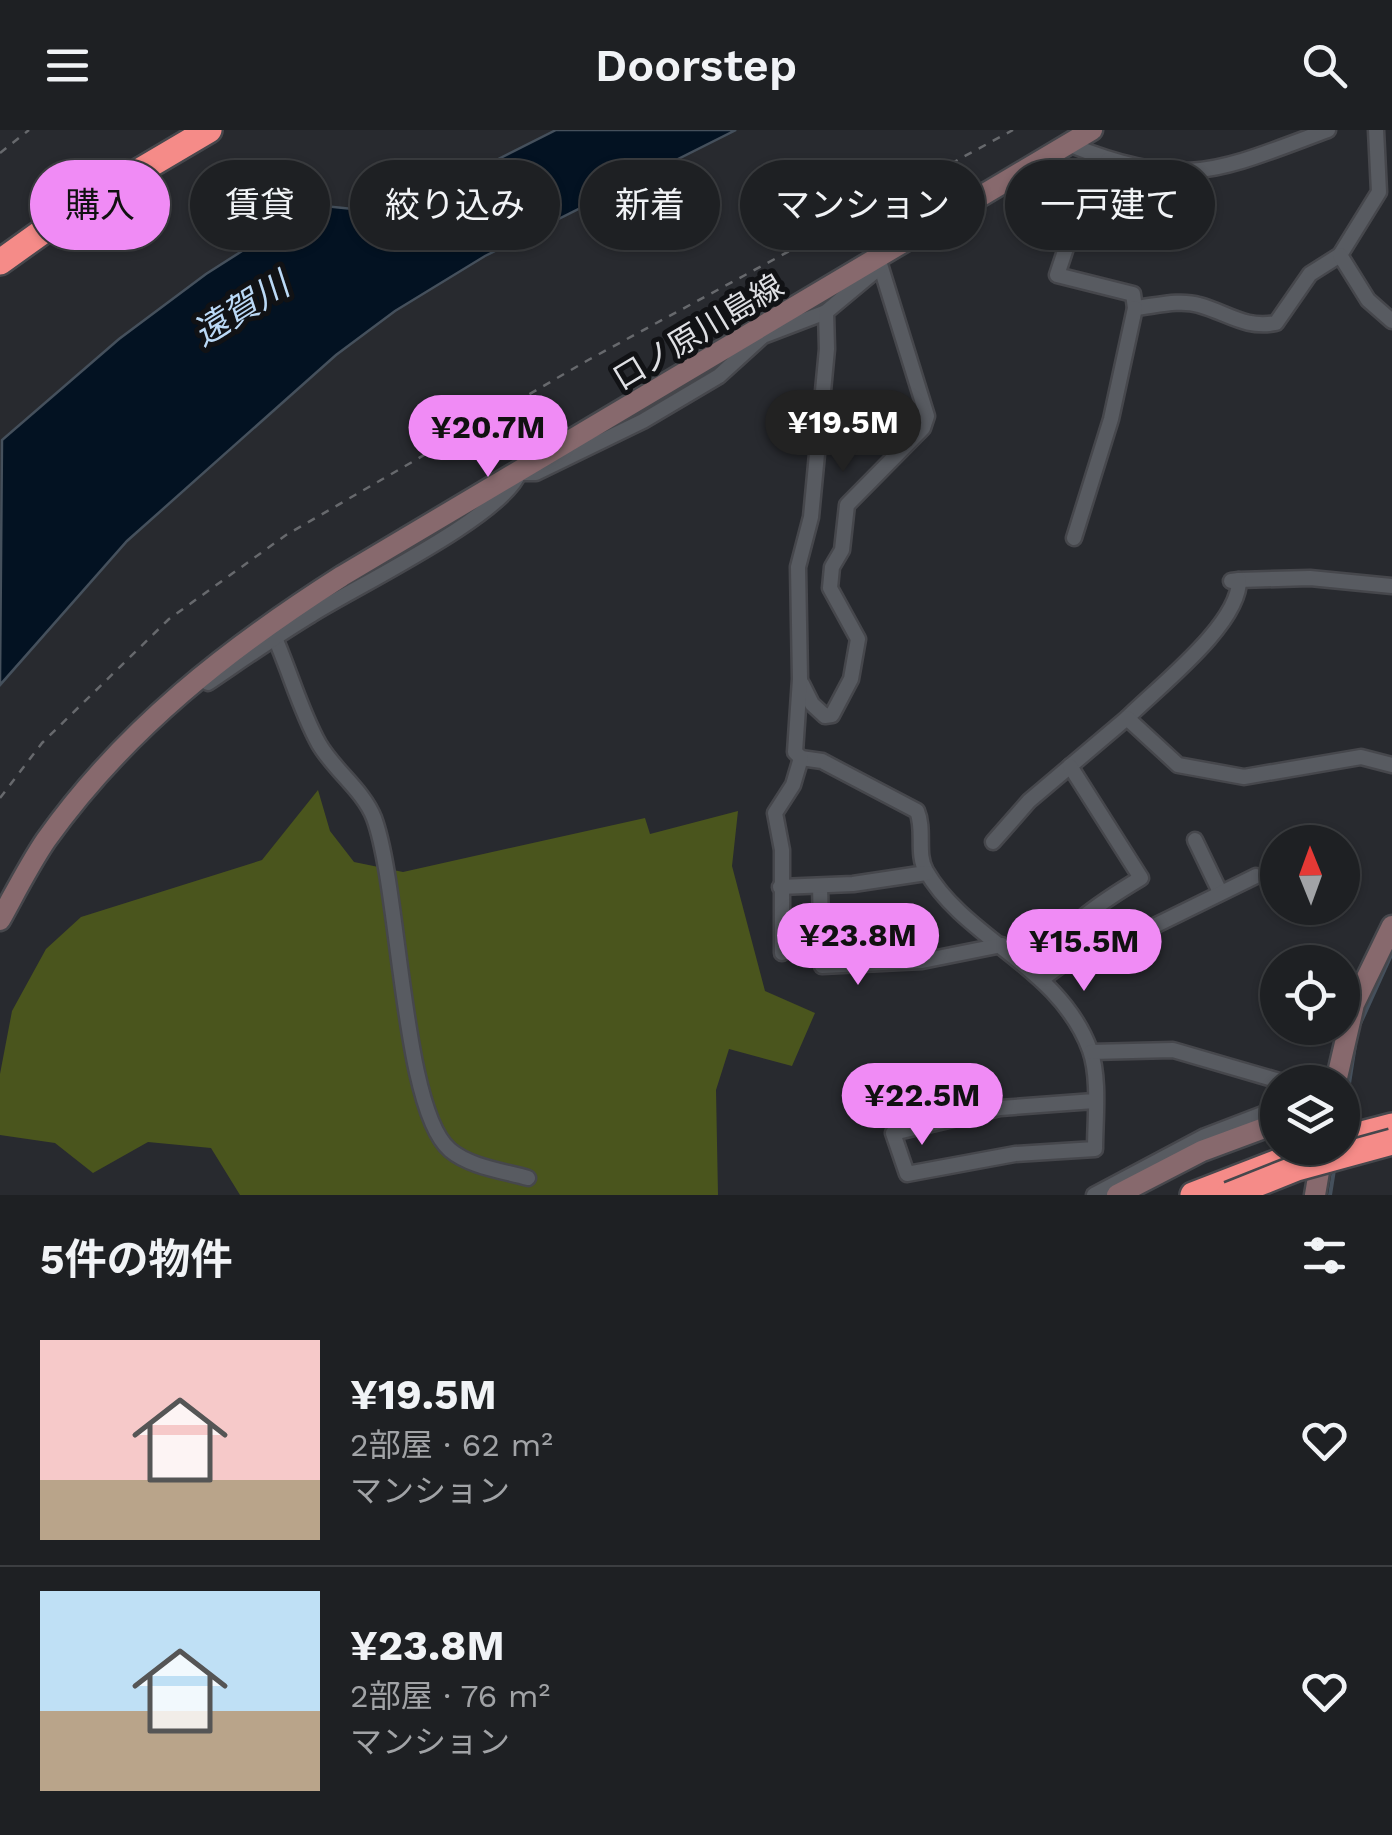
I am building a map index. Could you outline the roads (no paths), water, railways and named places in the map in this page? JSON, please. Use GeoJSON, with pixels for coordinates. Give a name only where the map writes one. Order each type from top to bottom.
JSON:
{"type":"FeatureCollection","features":[{"type":"Feature","properties":{"kind":"highway"},"geometry":{"type":"LineString","coordinates":[[0,262],[70,212],[209,130]]}},
{"type":"Feature","properties":{"kind":"highway"},"geometry":{"type":"LineString","coordinates":[[1360,1134],[1392,1126]]}},
{"type":"Feature","properties":{"kind":"highway"},"geometry":{"type":"LineString","coordinates":[[1193,1195],[1392,1142]]}},
{"type":"Feature","properties":{"kind":"highway"},"geometry":{"type":"LineString","coordinates":[[1230,1186],[1276,1165]]}},
{"type":"Feature","properties":{"kind":"main road","name":"口ノ原川島線"},"geometry":{"type":"LineString","coordinates":[[0,920],[56,828],[98,776],[168,704],[271,621],[879,264],[1092,130]]}},
{"type":"Feature","properties":{"kind":"main road"},"geometry":{"type":"LineString","coordinates":[[1340,1065],[1354,1004],[1392,926]]}},
{"type":"Feature","properties":{"kind":"main road"},"geometry":{"type":"LineString","coordinates":[[1117,1195],[1202,1151],[1260,1129]]}},
{"type":"Feature","properties":{"kind":"main road"},"geometry":{"type":"LineString","coordinates":[[1315,1195],[1320,1165]]}},
{"type":"Feature","properties":{"kind":"street"},"geometry":{"type":"LineString","coordinates":[[1215,170],[1328,130]]}},
{"type":"Feature","properties":{"kind":"street"},"geometry":{"type":"LineString","coordinates":[[1135,308],[1196,303],[1247,326],[1276,323],[1310,274],[1340,255],[1379,192],[1376,130]]}},
{"type":"Feature","properties":{"kind":"street"},"geometry":{"type":"LineString","coordinates":[[1068,144],[1108,160]]}},
{"type":"Feature","properties":{"kind":"street"},"geometry":{"type":"LineString","coordinates":[[1065,250],[1057,275],[1133,294],[1135,308],[1111,418],[1074,538]]}},
{"type":"Feature","properties":{"kind":"street"},"geometry":{"type":"LineString","coordinates":[[1340,255],[1368,300],[1392,322]]}},
{"type":"Feature","properties":{"kind":"street"},"geometry":{"type":"LineString","coordinates":[[761,334],[826,312],[879,264],[927,416],[923,428],[846,505],[842,550],[832,567],[830,588],[858,639],[851,679],[832,716],[825,716],[812,704],[800,679]]}},
{"type":"Feature","properties":{"kind":"street"},"geometry":{"type":"LineString","coordinates":[[826,312],[828,349],[811,518],[798,567],[800,679],[795,752],[801,758],[822,761],[918,811],[926,873],[1067,1007],[1092,1052],[1094,1100],[1096,1150],[1015,1154],[906,1174],[893,1132],[1000,1108],[1094,1100]]}},
{"type":"Feature","properties":{"kind":"street"},"geometry":{"type":"LineString","coordinates":[[168,704],[465,523],[514,486],[520,473]]}},
{"type":"Feature","properties":{"kind":"street"},"geometry":{"type":"LineString","coordinates":[[993,842],[1029,801],[1127,718],[1224,619],[1238,600],[1235,581],[1310,578],[1392,586]]}},
{"type":"Feature","properties":{"kind":"street"},"geometry":{"type":"LineString","coordinates":[[275,638],[319,744],[372,813],[389,883],[415,1062],[440,1140],[452,1152],[475,1163],[528,1178]]}},
{"type":"Feature","properties":{"kind":"street"},"geometry":{"type":"LineString","coordinates":[[1127,718],[1178,765],[1244,778],[1361,757],[1392,765]]}},
{"type":"Feature","properties":{"kind":"street"},"geometry":{"type":"LineString","coordinates":[[782,952],[782,850],[775,814],[793,785],[801,758]]}},
{"type":"Feature","properties":{"kind":"street"},"geometry":{"type":"LineString","coordinates":[[1037,975],[1058,935],[1082,914],[1141,878],[1070,766]]}},
{"type":"Feature","properties":{"kind":"street"},"geometry":{"type":"LineString","coordinates":[[1195,840],[1220,892]]}},
{"type":"Feature","properties":{"kind":"street"},"geometry":{"type":"LineString","coordinates":[[780,887],[911,879],[926,873]]}},
{"type":"Feature","properties":{"kind":"street"},"geometry":{"type":"LineString","coordinates":[[1037,975],[1096,940],[1144,930],[1256,876]]}},
{"type":"Feature","properties":{"kind":"street"},"geometry":{"type":"LineString","coordinates":[[820,886],[822,966],[922,961],[1002,946]]}},
{"type":"Feature","properties":{"kind":"street"},"geometry":{"type":"LineString","coordinates":[[1092,1052],[1172,1050],[1260,1075]]}},
{"type":"Feature","properties":{"kind":"street"},"geometry":{"type":"LineString","coordinates":[[1094,1195],[1205,1136],[1260,1115]]}},
{"type":"Feature","properties":{"kind":"water"},"geometry":{"type":"Polygon","coordinates":[[[556,130],[736,130],[676,160],[580,160],[580,208],[560,218],[560,160],[496,160],[556,130]]]}},
{"type":"Feature","properties":{"kind":"water","name":"遠賀川"},"geometry":{"type":"Polygon","coordinates":[[[330,207],[350,209],[350,250],[497,250],[395,311],[336,355],[127,541],[0,685],[2,440],[119,339],[244,250],[330,250],[330,207]]]}},
{"type":"Feature","properties":{"kind":"waterway"},"geometry":{"type":"LineString","coordinates":[[1360,1024],[1392,953]]}},
{"type":"Feature","properties":{"kind":"waterway"},"geometry":{"type":"LineString","coordinates":[[1352,1065],[1355,1045]]}},
{"type":"Feature","properties":{"kind":"waterway"},"geometry":{"type":"LineString","coordinates":[[1330,1195],[1334,1170]]}}]}
